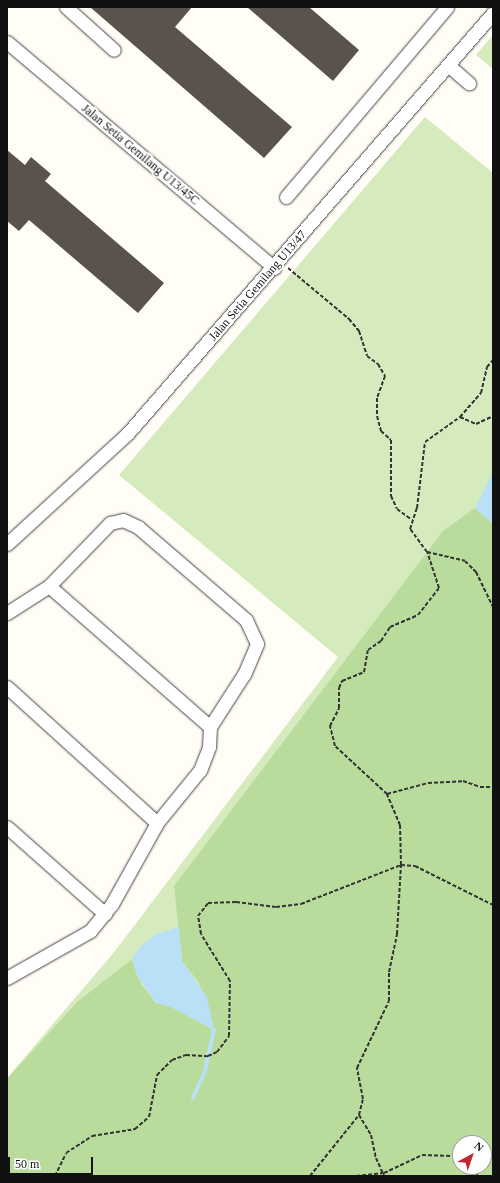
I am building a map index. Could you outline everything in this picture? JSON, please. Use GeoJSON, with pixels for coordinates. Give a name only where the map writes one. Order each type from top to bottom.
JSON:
{"type":"FeatureCollection","features":[{"type":"Feature","properties":{"kind":"street"},"geometry":{"type":"LineString","coordinates":[[66,7],[114,50]]}},
{"type":"Feature","properties":{"kind":"street"},"geometry":{"type":"LineString","coordinates":[[286,197],[447,7]]}},
{"type":"Feature","properties":{"kind":"street","name":"Jalan Setia Gemilang U13/47"},"geometry":{"type":"LineString","coordinates":[[7,544],[128,433],[277,265],[493,13]]}},
{"type":"Feature","properties":{"kind":"street","name":"Jalan Setia Gemilang U13/45C"},"geometry":{"type":"LineString","coordinates":[[7,42],[277,265]]}},
{"type":"Feature","properties":{"kind":"street"},"geometry":{"type":"LineString","coordinates":[[448,65],[468,83]]}},
{"type":"Feature","properties":{"kind":"street"},"geometry":{"type":"LineString","coordinates":[[7,613],[49,586],[110,523],[123,520],[138,527],[246,620],[257,644],[253,657],[210,727],[209,747],[200,770],[157,823],[105,914],[90,931],[10,973]]}},
{"type":"Feature","properties":{"kind":"street"},"geometry":{"type":"LineString","coordinates":[[49,586],[210,727]]}},
{"type":"Feature","properties":{"kind":"street"},"geometry":{"type":"LineString","coordinates":[[7,687],[157,823]]}},
{"type":"Feature","properties":{"kind":"street"},"geometry":{"type":"LineString","coordinates":[[7,827],[105,914]]}},
{"type":"Feature","properties":{"kind":"path"},"geometry":{"type":"LineString","coordinates":[[277,265],[349,319],[359,331],[367,356],[378,364],[385,376],[377,398],[377,416],[381,431],[391,440],[391,496],[397,509],[411,519]]}},
{"type":"Feature","properties":{"kind":"path"},"geometry":{"type":"LineString","coordinates":[[310,1176],[359,1115],[363,1099],[357,1068],[390,1001],[389,972],[401,906],[402,865],[400,824],[387,794],[336,746],[330,726],[339,708],[339,688],[342,681],[364,672],[368,650],[381,641],[390,627],[418,615],[434,598],[439,588],[427,552],[410,529],[411,519],[417,508],[425,442],[460,417],[481,393],[487,367],[493,360]]}},
{"type":"Feature","properties":{"kind":"path"},"geometry":{"type":"LineString","coordinates":[[460,417],[476,424],[493,416]]}},
{"type":"Feature","properties":{"kind":"path"},"geometry":{"type":"LineString","coordinates":[[427,552],[465,561],[476,572],[493,607]]}},
{"type":"Feature","properties":{"kind":"path"},"geometry":{"type":"LineString","coordinates":[[387,794],[428,783],[463,781],[480,787],[493,787]]}},
{"type":"Feature","properties":{"kind":"path"},"geometry":{"type":"LineString","coordinates":[[55,1176],[66,1153],[92,1136],[117,1135],[135,1129],[148,1117],[157,1076],[172,1060],[186,1055],[212,1054],[229,1036],[230,981],[200,934],[198,916],[208,902],[236,902],[276,907],[301,904],[402,865],[415,866],[493,905]]}},
{"type":"Feature","properties":{"kind":"path"},"geometry":{"type":"LineString","coordinates":[[359,1115],[371,1135],[376,1158],[384,1172],[384,1176]]}},
{"type":"Feature","properties":{"kind":"path"},"geometry":{"type":"LineString","coordinates":[[356,1176],[384,1172],[422,1155],[452,1156]]}},
{"type":"Feature","properties":{"kind":"green space"},"geometry":{"type":"Polygon","coordinates":[[[493,35],[493,69],[476,55],[493,35]]]}},
{"type":"Feature","properties":{"kind":"green space"},"geometry":{"type":"Polygon","coordinates":[[[425,117],[493,173],[493,1176],[7,1176],[7,1078],[115,951],[338,657],[119,475],[425,117]]]}},
{"type":"Feature","properties":{"kind":"green space"},"geometry":{"type":"Polygon","coordinates":[[[475,508],[493,524],[493,1176],[7,1176],[7,1079],[77,1002],[132,959],[141,984],[156,1003],[171,1007],[214,1030],[199,983],[182,961],[174,886],[443,531],[475,508]]]}},
{"type":"Feature","properties":{"kind":"water"},"geometry":{"type":"Polygon","coordinates":[[[493,472],[493,524],[475,508],[493,472]]]}},
{"type":"Feature","properties":{"kind":"water"},"geometry":{"type":"Polygon","coordinates":[[[179,927],[182,961],[207,997],[214,1030],[171,1007],[156,1003],[137,976],[132,959],[138,949],[154,935],[179,927]]]}},
{"type":"Feature","properties":{"kind":"building"},"geometry":{"type":"Polygon","coordinates":[[[90,7],[192,7],[175,27],[292,127],[264,158],[90,7]]]}},
{"type":"Feature","properties":{"kind":"building"},"geometry":{"type":"Polygon","coordinates":[[[247,7],[309,7],[359,50],[333,81],[247,7]]]}},
{"type":"Feature","properties":{"kind":"building"},"geometry":{"type":"Polygon","coordinates":[[[7,150],[25,165],[31,157],[51,174],[45,181],[164,283],[138,313],[29,220],[19,231],[7,221],[7,150]]]}},
{"type":"Feature","properties":{"kind":"waterway"},"geometry":{"type":"LineString","coordinates":[[193,1098],[205,1071],[214,1030]]}}]}
